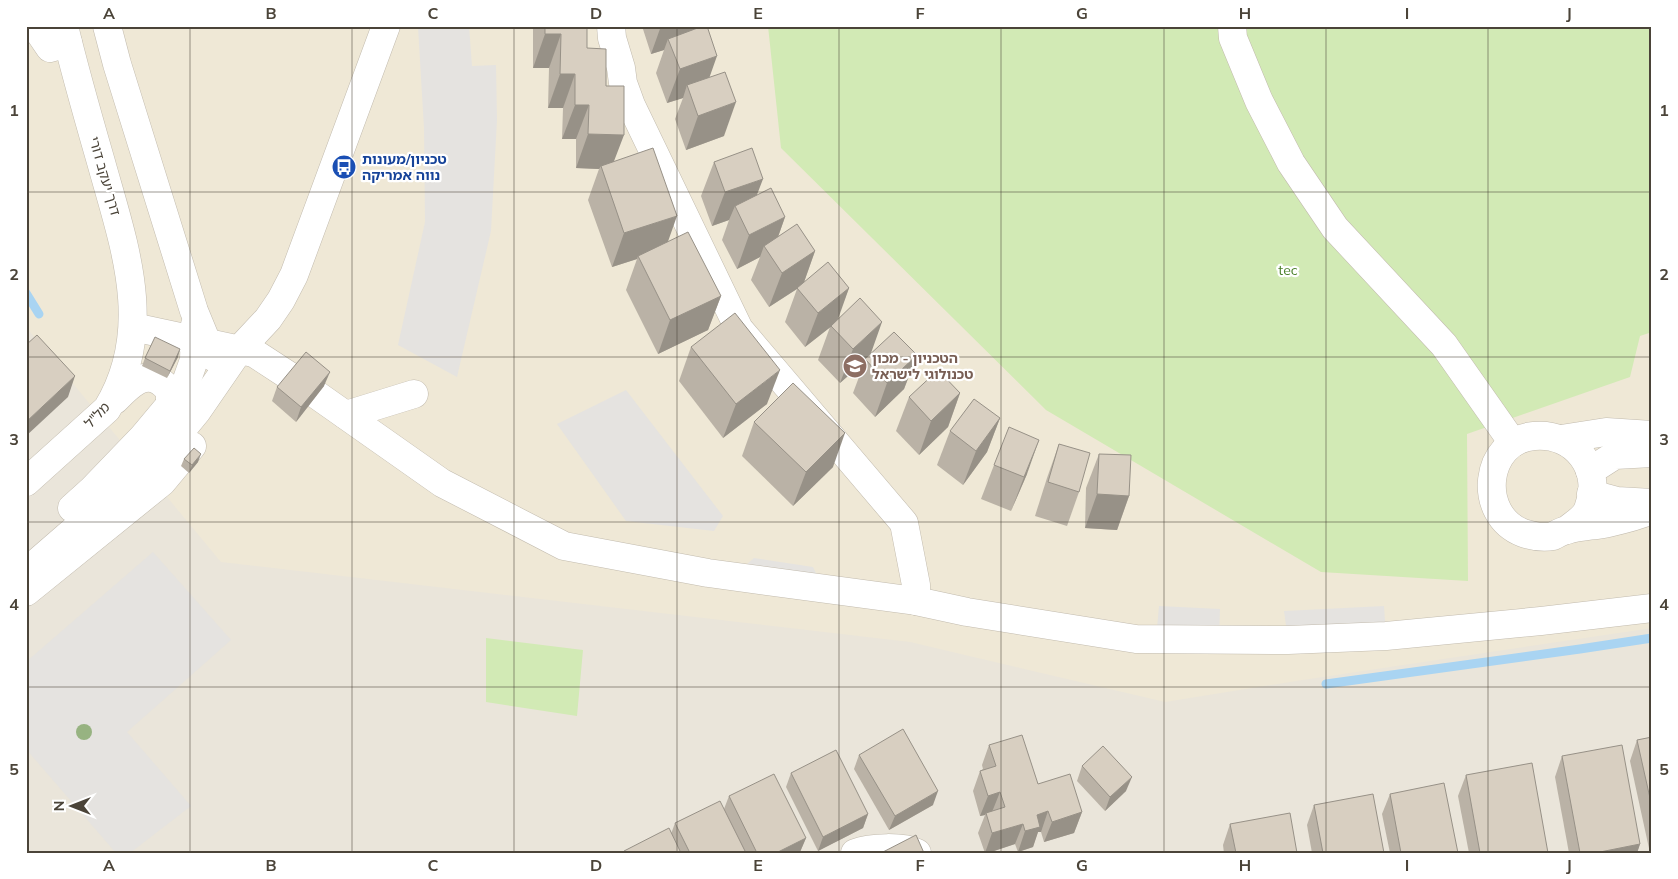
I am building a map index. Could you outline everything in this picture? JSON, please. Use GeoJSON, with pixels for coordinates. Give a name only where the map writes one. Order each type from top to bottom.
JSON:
{"type":"FeatureCollection","features":[{"type":"Feature","properties":{"kind":"street"},"geometry":{"type":"LineString","coordinates":[[35,26],[50,48],[66,35]]}},
{"type":"Feature","properties":{"kind":"street"},"geometry":{"type":"LineString","coordinates":[[107,26],[202,342],[215,364],[215,384]]}},
{"type":"Feature","properties":{"kind":"street"},"geometry":{"type":"LineString","coordinates":[[26,572],[160,456],[197,411],[215,384],[247,352],[281,300],[294,275],[386,26]]}},
{"type":"Feature","properties":{"kind":"street"},"geometry":{"type":"LineString","coordinates":[[611,26],[623,83],[631,105],[738,329],[904,523],[916,585],[916,601]]}},
{"type":"Feature","properties":{"kind":"street"},"geometry":{"type":"LineString","coordinates":[[1232,26],[1233,38],[1258,100],[1291,163],[1318,204],[1335,228],[1444,346],[1513,443]]}},
{"type":"Feature","properties":{"kind":"street","name":"דרך יעקב דורי"},"geometry":{"type":"LineString","coordinates":[[66,35],[126,249],[133,301],[133,328]]}},
{"type":"Feature","properties":{"kind":"street"},"geometry":{"type":"LineString","coordinates":[[169,334],[183,328],[194,311]]}},
{"type":"Feature","properties":{"kind":"street"},"geometry":{"type":"LineString","coordinates":[[133,328],[169,334],[247,352],[346,415],[442,483],[564,546],[704,566],[916,601],[967,612],[1136,639],[1288,640],[1386,636],[1652,608]]}},
{"type":"Feature","properties":{"kind":"street","name":"מל\"ל"},"geometry":{"type":"LineString","coordinates":[[26,482],[107,409],[125,371],[133,328]]}},
{"type":"Feature","properties":{"kind":"street"},"geometry":{"type":"LineString","coordinates":[[26,549],[92,490],[143,437],[184,388],[202,342]]}},
{"type":"Feature","properties":{"kind":"street"},"geometry":{"type":"LineString","coordinates":[[26,592],[162,482],[194,443],[236,386],[247,352]]}},
{"type":"Feature","properties":{"kind":"street"},"geometry":{"type":"LineString","coordinates":[[107,409],[128,386],[142,377],[154,378],[165,385],[170,391],[170,405]]}},
{"type":"Feature","properties":{"kind":"street"},"geometry":{"type":"LineString","coordinates":[[346,415],[414,394]]}},
{"type":"Feature","properties":{"kind":"street"},"geometry":{"type":"LineString","coordinates":[[1561,439],[1606,432],[1652,435]]}},
{"type":"Feature","properties":{"kind":"street"},"geometry":{"type":"LineString","coordinates":[[1567,530],[1588,510],[1590,483],[1582,454],[1575,447],[1561,439],[1545,435],[1529,436],[1513,443],[1502,454],[1494,467],[1491,482],[1492,498],[1498,512],[1508,524],[1522,533],[1552,536],[1567,530],[1609,523],[1652,510]]}},
{"type":"Feature","properties":{"kind":"street"},"geometry":{"type":"LineString","coordinates":[[1590,483],[1615,454],[1652,453]]}},
{"type":"Feature","properties":{"kind":"street"},"geometry":{"type":"LineString","coordinates":[[1590,483],[1617,501],[1652,503]]}},
{"type":"Feature","properties":{"kind":"street"},"geometry":{"type":"LineString","coordinates":[[855,853],[863,850],[908,848],[917,853]]}},
{"type":"Feature","properties":{"kind":"shaded area","name":"הטכניון - מכון טכנולוגי לישראל"},"geometry":{"type":"Polygon","coordinates":[[[26,26],[1652,139],[1652,853],[26,853],[26,26]]]}},
{"type":"Feature","properties":{"kind":"shaded area","name":"הטכניון - מכון טכנולוגי לישראל"},"geometry":{"type":"Polygon","coordinates":[[[26,26],[1652,26],[1652,628],[1165,702],[910,642],[221,562],[26,327],[26,26]]]}},
{"type":"Feature","properties":{"kind":"shaded area"},"geometry":{"type":"Polygon","coordinates":[[[469,26],[472,66],[496,65],[497,120],[491,231],[457,377],[398,345],[425,222],[424,128],[418,27],[469,26]]]}},
{"type":"Feature","properties":{"kind":"shaded area"},"geometry":{"type":"Polygon","coordinates":[[[626,390],[723,516],[714,531],[626,521],[557,424],[626,390]]]}},
{"type":"Feature","properties":{"kind":"shaded area"},"geometry":{"type":"Polygon","coordinates":[[[153,552],[231,640],[127,732],[191,806],[130,853],[116,853],[26,749],[26,662],[153,552]]]}},
{"type":"Feature","properties":{"kind":"shaded area"},"geometry":{"type":"Polygon","coordinates":[[[754,558],[813,567],[821,583],[740,570],[754,558]]]}},
{"type":"Feature","properties":{"kind":"shaded area"},"geometry":{"type":"Polygon","coordinates":[[[1159,606],[1220,609],[1219,640],[1156,639],[1159,606]]]}},
{"type":"Feature","properties":{"kind":"shaded area"},"geometry":{"type":"Polygon","coordinates":[[[1384,606],[1386,636],[1288,640],[1284,611],[1384,606]]]}},
{"type":"Feature","properties":{"kind":"green space","name":"tec"},"geometry":{"type":"Polygon","coordinates":[[[768,26],[1652,26],[1652,332],[1640,336],[1630,377],[1467,434],[1468,581],[1321,572],[1046,410],[781,148],[768,26]]]}},
{"type":"Feature","properties":{"kind":"green space"},"geometry":{"type":"Polygon","coordinates":[[[486,638],[583,650],[577,716],[486,702],[486,638]]]}},
{"type":"Feature","properties":{"kind":"building"},"geometry":{"type":"Polygon","coordinates":[[[545,26],[587,26],[587,48],[606,49],[606,86],[624,86],[624,135],[588,134],[589,105],[575,105],[575,74],[560,74],[561,34],[545,34],[545,26]]]}},
{"type":"Feature","properties":{"kind":"building"},"geometry":{"type":"Polygon","coordinates":[[[707,26],[717,56],[680,69],[668,39],[707,26]]]}},
{"type":"Feature","properties":{"kind":"building"},"geometry":{"type":"Polygon","coordinates":[[[725,72],[736,102],[698,116],[687,85],[725,72]]]}},
{"type":"Feature","properties":{"kind":"building"},"geometry":{"type":"Polygon","coordinates":[[[653,148],[677,216],[624,233],[601,166],[653,148]]]}},
{"type":"Feature","properties":{"kind":"building"},"geometry":{"type":"Polygon","coordinates":[[[752,148],[763,179],[725,192],[714,162],[752,148]]]}},
{"type":"Feature","properties":{"kind":"building"},"geometry":{"type":"Polygon","coordinates":[[[771,188],[785,217],[749,235],[735,206],[771,188]]]}},
{"type":"Feature","properties":{"kind":"building"},"geometry":{"type":"Polygon","coordinates":[[[797,224],[815,251],[782,273],[764,246],[797,224]]]}},
{"type":"Feature","properties":{"kind":"building"},"geometry":{"type":"Polygon","coordinates":[[[688,232],[721,296],[670,320],[638,256],[688,232]]]}},
{"type":"Feature","properties":{"kind":"building"},"geometry":{"type":"Polygon","coordinates":[[[828,262],[849,288],[818,313],[797,288],[828,262]]]}},
{"type":"Feature","properties":{"kind":"building"},"geometry":{"type":"Polygon","coordinates":[[[860,298],[882,322],[853,349],[831,326],[860,298]]]}},
{"type":"Feature","properties":{"kind":"building"},"geometry":{"type":"Polygon","coordinates":[[[735,313],[780,370],[736,404],[691,347],[735,313]]]}},
{"type":"Feature","properties":{"kind":"building"},"geometry":{"type":"Polygon","coordinates":[[[894,332],[917,355],[887,383],[865,359],[894,332]]]}},
{"type":"Feature","properties":{"kind":"building"},"geometry":{"type":"Polygon","coordinates":[[[37,335],[75,376],[26,422],[26,345],[37,335]]]}},
{"type":"Feature","properties":{"kind":"building"},"geometry":{"type":"Polygon","coordinates":[[[155,337],[180,349],[170,371],[145,358],[155,337]]]}},
{"type":"Feature","properties":{"kind":"building"},"geometry":{"type":"Polygon","coordinates":[[[306,352],[330,372],[301,407],[277,387],[306,352]]]}},
{"type":"Feature","properties":{"kind":"building"},"geometry":{"type":"Polygon","coordinates":[[[938,370],[960,393],[931,421],[909,397],[938,370]]]}},
{"type":"Feature","properties":{"kind":"building"},"geometry":{"type":"Polygon","coordinates":[[[793,383],[845,433],[806,472],[754,422],[793,383]]]}},
{"type":"Feature","properties":{"kind":"building"},"geometry":{"type":"Polygon","coordinates":[[[974,399],[1000,418],[976,451],[950,431],[974,399]]]}},
{"type":"Feature","properties":{"kind":"building"},"geometry":{"type":"Polygon","coordinates":[[[1009,427],[1039,440],[1024,477],[994,465],[1009,427]]]}},
{"type":"Feature","properties":{"kind":"building"},"geometry":{"type":"Polygon","coordinates":[[[1059,444],[1090,453],[1079,492],[1048,482],[1059,444]]]}},
{"type":"Feature","properties":{"kind":"building"},"geometry":{"type":"Polygon","coordinates":[[[194,448],[201,454],[192,465],[184,459],[194,448]]]}},
{"type":"Feature","properties":{"kind":"building"},"geometry":{"type":"Polygon","coordinates":[[[1099,454],[1131,455],[1129,496],[1097,494],[1099,454]]]}},
{"type":"Feature","properties":{"kind":"building"},"geometry":{"type":"Polygon","coordinates":[[[903,729],[938,791],[895,816],[859,755],[903,729]]]}},
{"type":"Feature","properties":{"kind":"building"},"geometry":{"type":"Polygon","coordinates":[[[1022,735],[1038,784],[1070,774],[1082,812],[1052,822],[1048,811],[1037,815],[1040,827],[1025,831],[1023,824],[992,833],[986,813],[1005,807],[1000,792],[988,796],[980,771],[996,766],[989,745],[1022,735]]]}},
{"type":"Feature","properties":{"kind":"building"},"geometry":{"type":"Polygon","coordinates":[[[1652,737],[1652,807],[1637,740],[1652,737]]]}},
{"type":"Feature","properties":{"kind":"building"},"geometry":{"type":"Polygon","coordinates":[[[1622,745],[1640,844],[1595,853],[1580,853],[1562,756],[1622,745]]]}},
{"type":"Feature","properties":{"kind":"building"},"geometry":{"type":"Polygon","coordinates":[[[1103,746],[1132,777],[1110,797],[1082,766],[1103,746]]]}},
{"type":"Feature","properties":{"kind":"building"},"geometry":{"type":"Polygon","coordinates":[[[836,750],[868,814],[823,837],[791,773],[836,750]]]}},
{"type":"Feature","properties":{"kind":"building"},"geometry":{"type":"Polygon","coordinates":[[[1532,763],[1548,853],[1480,853],[1466,775],[1532,763]]]}},
{"type":"Feature","properties":{"kind":"building"},"geometry":{"type":"Polygon","coordinates":[[[774,774],[806,838],[776,853],[757,853],[729,796],[774,774]]]}},
{"type":"Feature","properties":{"kind":"building"},"geometry":{"type":"Polygon","coordinates":[[[1444,783],[1458,853],[1401,853],[1390,794],[1444,783]]]}},
{"type":"Feature","properties":{"kind":"building"},"geometry":{"type":"Polygon","coordinates":[[[1373,794],[1384,853],[1323,853],[1314,805],[1373,794]]]}},
{"type":"Feature","properties":{"kind":"building"},"geometry":{"type":"Polygon","coordinates":[[[720,801],[746,853],[690,853],[675,823],[720,801]]]}},
{"type":"Feature","properties":{"kind":"building"},"geometry":{"type":"Polygon","coordinates":[[[1290,813],[1297,853],[1236,853],[1230,824],[1290,813]]]}},
{"type":"Feature","properties":{"kind":"building"},"geometry":{"type":"Polygon","coordinates":[[[669,828],[681,853],[624,853],[624,851],[669,828]]]}},
{"type":"Feature","properties":{"kind":"building"},"geometry":{"type":"Polygon","coordinates":[[[916,835],[924,853],[881,853],[916,835]]]}},
{"type":"Feature","properties":{"kind":"waterway"},"geometry":{"type":"LineString","coordinates":[[26,293],[39,314]]}},
{"type":"Feature","properties":{"kind":"waterway"},"geometry":{"type":"LineString","coordinates":[[1326,684],[1652,638]]}},
{"type":"Feature","properties":{"kind":"place","name":"טכניון/מעונות נווה אמריקה"},"geometry":{"type":"Point","coordinates":[344,167]}},
{"type":"Feature","properties":{"kind":"place","name":"הטכניון - מכון טכנולוגי לישראל"},"geometry":{"type":"Point","coordinates":[855,366]}}]}
